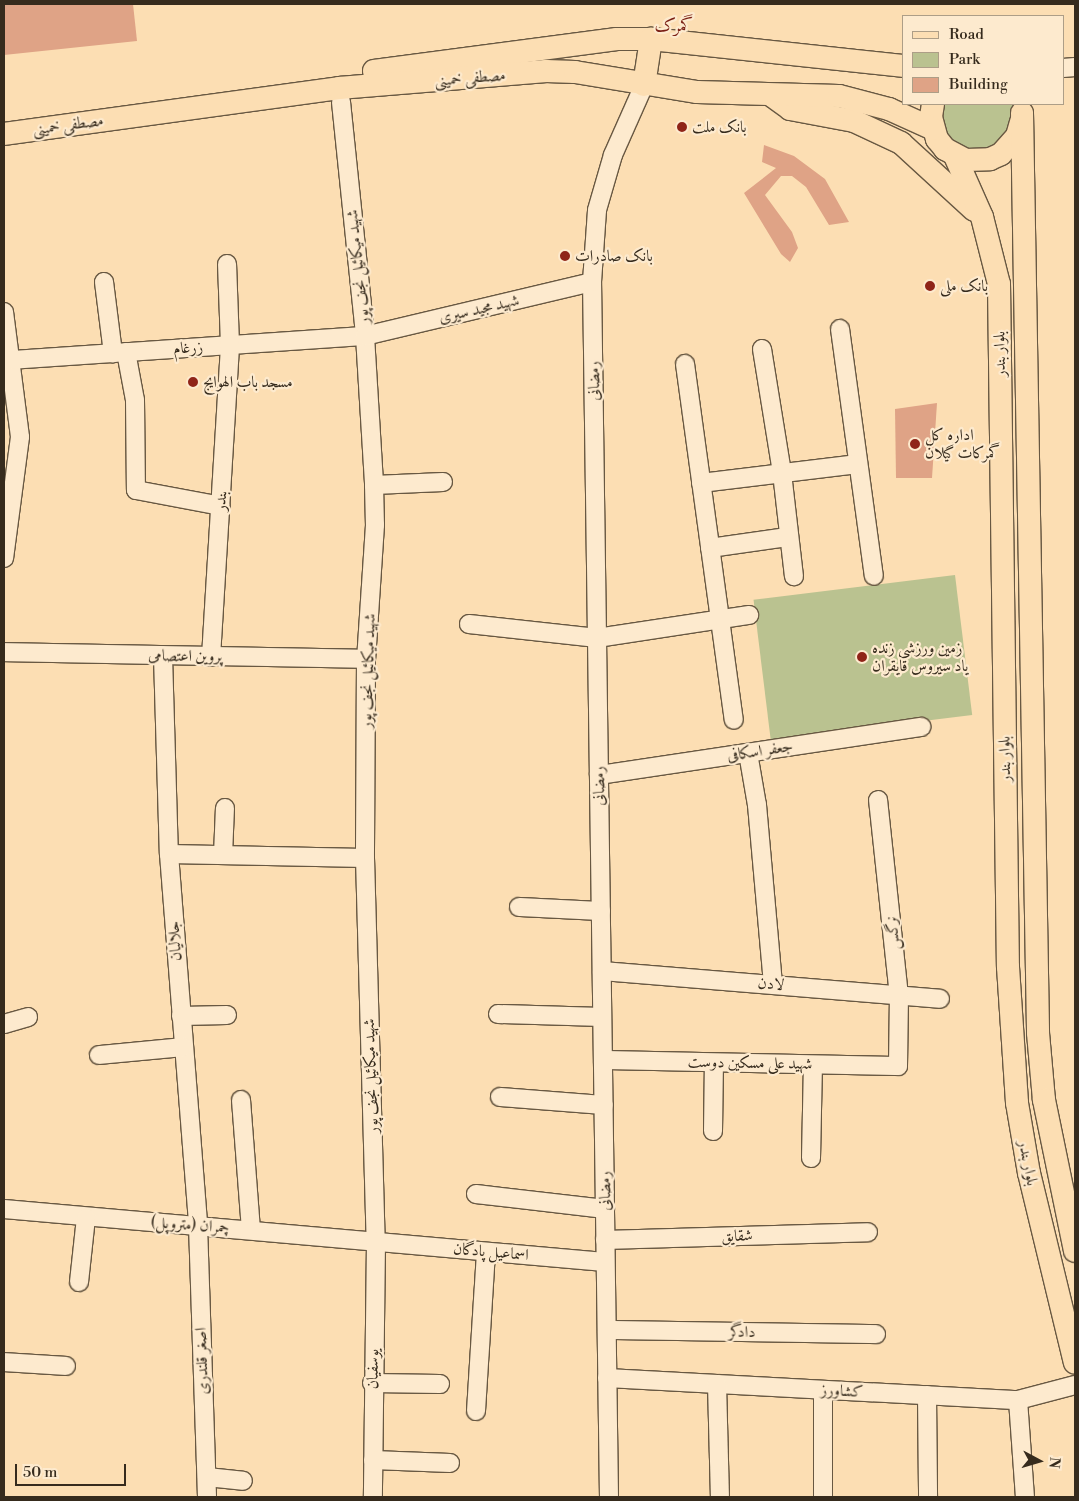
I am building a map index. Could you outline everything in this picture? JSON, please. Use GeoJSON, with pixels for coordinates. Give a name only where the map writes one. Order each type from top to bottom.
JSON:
{"type":"FeatureCollection","features":[{"type":"Feature","properties":{"kind":"main road","name":"مصطفی خمینی"},"geometry":{"type":"LineString","coordinates":[[4,123],[617,39],[651,39],[902,66]]}},
{"type":"Feature","properties":{"kind":"main road"},"geometry":{"type":"LineString","coordinates":[[644,85],[651,39]]}},
{"type":"Feature","properties":{"kind":"main road","name":"مصطفی خمینی"},"geometry":{"type":"LineString","coordinates":[[4,134],[339,88],[536,72],[575,72],[644,85],[697,92],[839,96],[889,109],[932,129]]}},
{"type":"Feature","properties":{"kind":"main road"},"geometry":{"type":"LineString","coordinates":[[770,94],[790,109],[854,121],[901,143],[982,217]]}},
{"type":"Feature","properties":{"kind":"main road"},"geometry":{"type":"LineString","coordinates":[[932,129],[933,105]]}},
{"type":"Feature","properties":{"kind":"main road"},"geometry":{"type":"LineString","coordinates":[[954,156],[978,161],[1001,154],[1017,136],[1020,109]]}},
{"type":"Feature","properties":{"kind":"main road","name":"بلوار بندر"},"geometry":{"type":"LineString","coordinates":[[1020,109],[1038,1033],[1046,1109],[1075,1251]]}},
{"type":"Feature","properties":{"kind":"main road","name":"بلوار بندر"},"geometry":{"type":"LineString","coordinates":[[932,129],[945,149],[954,156],[982,217],[999,284],[1008,967],[1017,1103],[1029,1173],[1075,1363]]}},
{"type":"Feature","properties":{"kind":"main road"},"geometry":{"type":"LineString","coordinates":[[1004,689],[1031,688]]}},
{"type":"Feature","properties":{"kind":"street","name":"رمضانی"},"geometry":{"type":"LineString","coordinates":[[608,1497],[592,282],[597,210],[613,155],[644,85]]}},
{"type":"Feature","properties":{"kind":"street","name":"شهید میکائیل نجف پور"},"geometry":{"type":"LineString","coordinates":[[341,102],[365,336],[374,485],[375,525],[366,659],[365,858],[376,1242]]}},
{"type":"Feature","properties":{"kind":"street","name":"بندر"},"geometry":{"type":"LineString","coordinates":[[211,657],[230,345],[227,264]]}},
{"type":"Feature","properties":{"kind":"street"},"geometry":{"type":"LineString","coordinates":[[104,282],[120,353],[134,400],[136,490],[221,506]]}},
{"type":"Feature","properties":{"kind":"street","name":"شهید مجید سیری"},"geometry":{"type":"LineString","coordinates":[[365,336],[592,282]]}},
{"type":"Feature","properties":{"kind":"street"},"geometry":{"type":"LineString","coordinates":[[4,312],[20,437],[5,532],[4,558]]}},
{"type":"Feature","properties":{"kind":"street"},"geometry":{"type":"LineString","coordinates":[[840,329],[874,576]]}},
{"type":"Feature","properties":{"kind":"street","name":"زرغام"},"geometry":{"type":"LineString","coordinates":[[11,360],[365,336]]}},
{"type":"Feature","properties":{"kind":"street"},"geometry":{"type":"LineString","coordinates":[[762,349],[782,473],[787,537],[794,576]]}},
{"type":"Feature","properties":{"kind":"street"},"geometry":{"type":"LineString","coordinates":[[685,364],[734,720]]}},
{"type":"Feature","properties":{"kind":"street"},"geometry":{"type":"LineString","coordinates":[[701,483],[858,464]]}},
{"type":"Feature","properties":{"kind":"street"},"geometry":{"type":"LineString","coordinates":[[374,485],[443,482]]}},
{"type":"Feature","properties":{"kind":"street"},"geometry":{"type":"LineString","coordinates":[[710,548],[787,537]]}},
{"type":"Feature","properties":{"kind":"street"},"geometry":{"type":"LineString","coordinates":[[469,624],[597,638],[749,615]]}},
{"type":"Feature","properties":{"kind":"street","name":"پروین اعتصامی"},"geometry":{"type":"LineString","coordinates":[[4,652],[366,659]]}},
{"type":"Feature","properties":{"kind":"street","name":"جلالیان"},"geometry":{"type":"LineString","coordinates":[[163,656],[169,854],[198,1225]]}},
{"type":"Feature","properties":{"kind":"street","name":"جعفر اسکافی"},"geometry":{"type":"LineString","coordinates":[[599,775],[921,727]]}},
{"type":"Feature","properties":{"kind":"street"},"geometry":{"type":"LineString","coordinates":[[748,753],[757,805],[772,984]]}},
{"type":"Feature","properties":{"kind":"street","name":"نرگس"},"geometry":{"type":"LineString","coordinates":[[878,800],[899,996],[898,1066]]}},
{"type":"Feature","properties":{"kind":"street"},"geometry":{"type":"LineString","coordinates":[[223,856],[225,808]]}},
{"type":"Feature","properties":{"kind":"street"},"geometry":{"type":"LineString","coordinates":[[169,854],[365,858]]}},
{"type":"Feature","properties":{"kind":"street"},"geometry":{"type":"LineString","coordinates":[[519,907],[601,911]]}},
{"type":"Feature","properties":{"kind":"street","name":"لادن"},"geometry":{"type":"LineString","coordinates":[[602,971],[940,999]]}},
{"type":"Feature","properties":{"kind":"street"},"geometry":{"type":"LineString","coordinates":[[498,1014],[602,1017]]}},
{"type":"Feature","properties":{"kind":"street"},"geometry":{"type":"LineString","coordinates":[[181,1016],[227,1015]]}},
{"type":"Feature","properties":{"kind":"street"},"geometry":{"type":"LineString","coordinates":[[4,1024],[28,1017]]}},
{"type":"Feature","properties":{"kind":"street"},"geometry":{"type":"LineString","coordinates":[[99,1055],[184,1046]]}},
{"type":"Feature","properties":{"kind":"street","name":"شهید علی مسکین دوست"},"geometry":{"type":"LineString","coordinates":[[603,1060],[898,1066]]}},
{"type":"Feature","properties":{"kind":"street"},"geometry":{"type":"LineString","coordinates":[[713,1132],[714,1063]]}},
{"type":"Feature","properties":{"kind":"street"},"geometry":{"type":"LineString","coordinates":[[812,1158],[813,1064]]}},
{"type":"Feature","properties":{"kind":"street"},"geometry":{"type":"LineString","coordinates":[[500,1097],[604,1105]]}},
{"type":"Feature","properties":{"kind":"street"},"geometry":{"type":"LineString","coordinates":[[240,1100],[251,1230]]}},
{"type":"Feature","properties":{"kind":"street"},"geometry":{"type":"LineString","coordinates":[[476,1194],[605,1209]]}},
{"type":"Feature","properties":{"kind":"street","name":"چمران (متروپل)"},"geometry":{"type":"LineString","coordinates":[[4,1209],[86,1218],[198,1225],[376,1242]]}},
{"type":"Feature","properties":{"kind":"street"},"geometry":{"type":"LineString","coordinates":[[79,1282],[86,1218]]}},
{"type":"Feature","properties":{"kind":"street","name":"اصغر قلندری"},"geometry":{"type":"LineString","coordinates":[[198,1225],[208,1497]]}},
{"type":"Feature","properties":{"kind":"street","name":"شقایق"},"geometry":{"type":"LineString","coordinates":[[605,1240],[868,1232]]}},
{"type":"Feature","properties":{"kind":"street","name":"اسماعیل پادگان"},"geometry":{"type":"LineString","coordinates":[[376,1242],[606,1262]]}},
{"type":"Feature","properties":{"kind":"street","name":"یوسفیان"},"geometry":{"type":"LineString","coordinates":[[373,1497],[372,1383],[376,1242]]}},
{"type":"Feature","properties":{"kind":"street"},"geometry":{"type":"LineString","coordinates":[[476,1411],[486,1252]]}},
{"type":"Feature","properties":{"kind":"street","name":"دادگر"},"geometry":{"type":"LineString","coordinates":[[606,1330],[876,1334]]}},
{"type":"Feature","properties":{"kind":"street"},"geometry":{"type":"LineString","coordinates":[[4,1362],[66,1366]]}},
{"type":"Feature","properties":{"kind":"street","name":"کشاورز"},"geometry":{"type":"LineString","coordinates":[[607,1378],[1018,1400],[1075,1384]]}},
{"type":"Feature","properties":{"kind":"street"},"geometry":{"type":"LineString","coordinates":[[372,1383],[440,1384]]}},
{"type":"Feature","properties":{"kind":"street"},"geometry":{"type":"LineString","coordinates":[[717,1384],[720,1497]]}},
{"type":"Feature","properties":{"kind":"street"},"geometry":{"type":"LineString","coordinates":[[823,1390],[823,1497]]}},
{"type":"Feature","properties":{"kind":"street"},"geometry":{"type":"LineString","coordinates":[[927,1395],[928,1497]]}},
{"type":"Feature","properties":{"kind":"street"},"geometry":{"type":"LineString","coordinates":[[1018,1400],[1025,1497]]}},
{"type":"Feature","properties":{"kind":"street"},"geometry":{"type":"LineString","coordinates":[[373,1460],[450,1463]]}},
{"type":"Feature","properties":{"kind":"street"},"geometry":{"type":"LineString","coordinates":[[207,1477],[243,1481]]}},
{"type":"Feature","properties":{"kind":"green space"},"geometry":{"type":"Polygon","coordinates":[[[940,105],[1013,105],[1012,130],[983,155],[947,142],[940,105]]]}},
{"type":"Feature","properties":{"kind":"green space","name":"زمین ورزشی زنده یاد سیروس قایقران"},"geometry":{"type":"Polygon","coordinates":[[[955,575],[972,715],[771,740],[754,600],[955,575]]]}},
{"type":"Feature","properties":{"kind":"building"},"geometry":{"type":"Polygon","coordinates":[[[4,4],[133,4],[137,41],[4,55],[4,4]]]}},
{"type":"Feature","properties":{"kind":"building"},"geometry":{"type":"Polygon","coordinates":[[[764,145],[794,156],[825,179],[849,222],[829,225],[806,187],[792,176],[781,176],[765,195],[792,232],[798,248],[790,262],[781,254],[744,193],[776,168],[762,162],[764,145]]]}},
{"type":"Feature","properties":{"kind":"building","name":"اداره کل گمرکات گیلان"},"geometry":{"type":"Polygon","coordinates":[[[937,403],[932,478],[896,478],[895,409],[937,403]]]}},
{"type":"Feature","properties":{"kind":"place","name":"بانک ملت"},"geometry":{"type":"Point","coordinates":[682,127]}},
{"type":"Feature","properties":{"kind":"place","name":"بانک صادرات"},"geometry":{"type":"Point","coordinates":[565,256]}},
{"type":"Feature","properties":{"kind":"place","name":"بانک ملی"},"geometry":{"type":"Point","coordinates":[930,286]}},
{"type":"Feature","properties":{"kind":"place","name":"مسجد باب الهوایج"},"geometry":{"type":"Point","coordinates":[193,382]}},
{"type":"Feature","properties":{"kind":"place","name":"اداره کل گمرکات گیلان"},"geometry":{"type":"Point","coordinates":[915,444]}},
{"type":"Feature","properties":{"kind":"place","name":"زمین ورزشی زنده یاد سیروس قایقران"},"geometry":{"type":"Point","coordinates":[862,657]}},
{"type":"Feature","properties":{"kind":"district","name":"گمرک"},"geometry":{"type":"Point","coordinates":[674,26]}}]}
